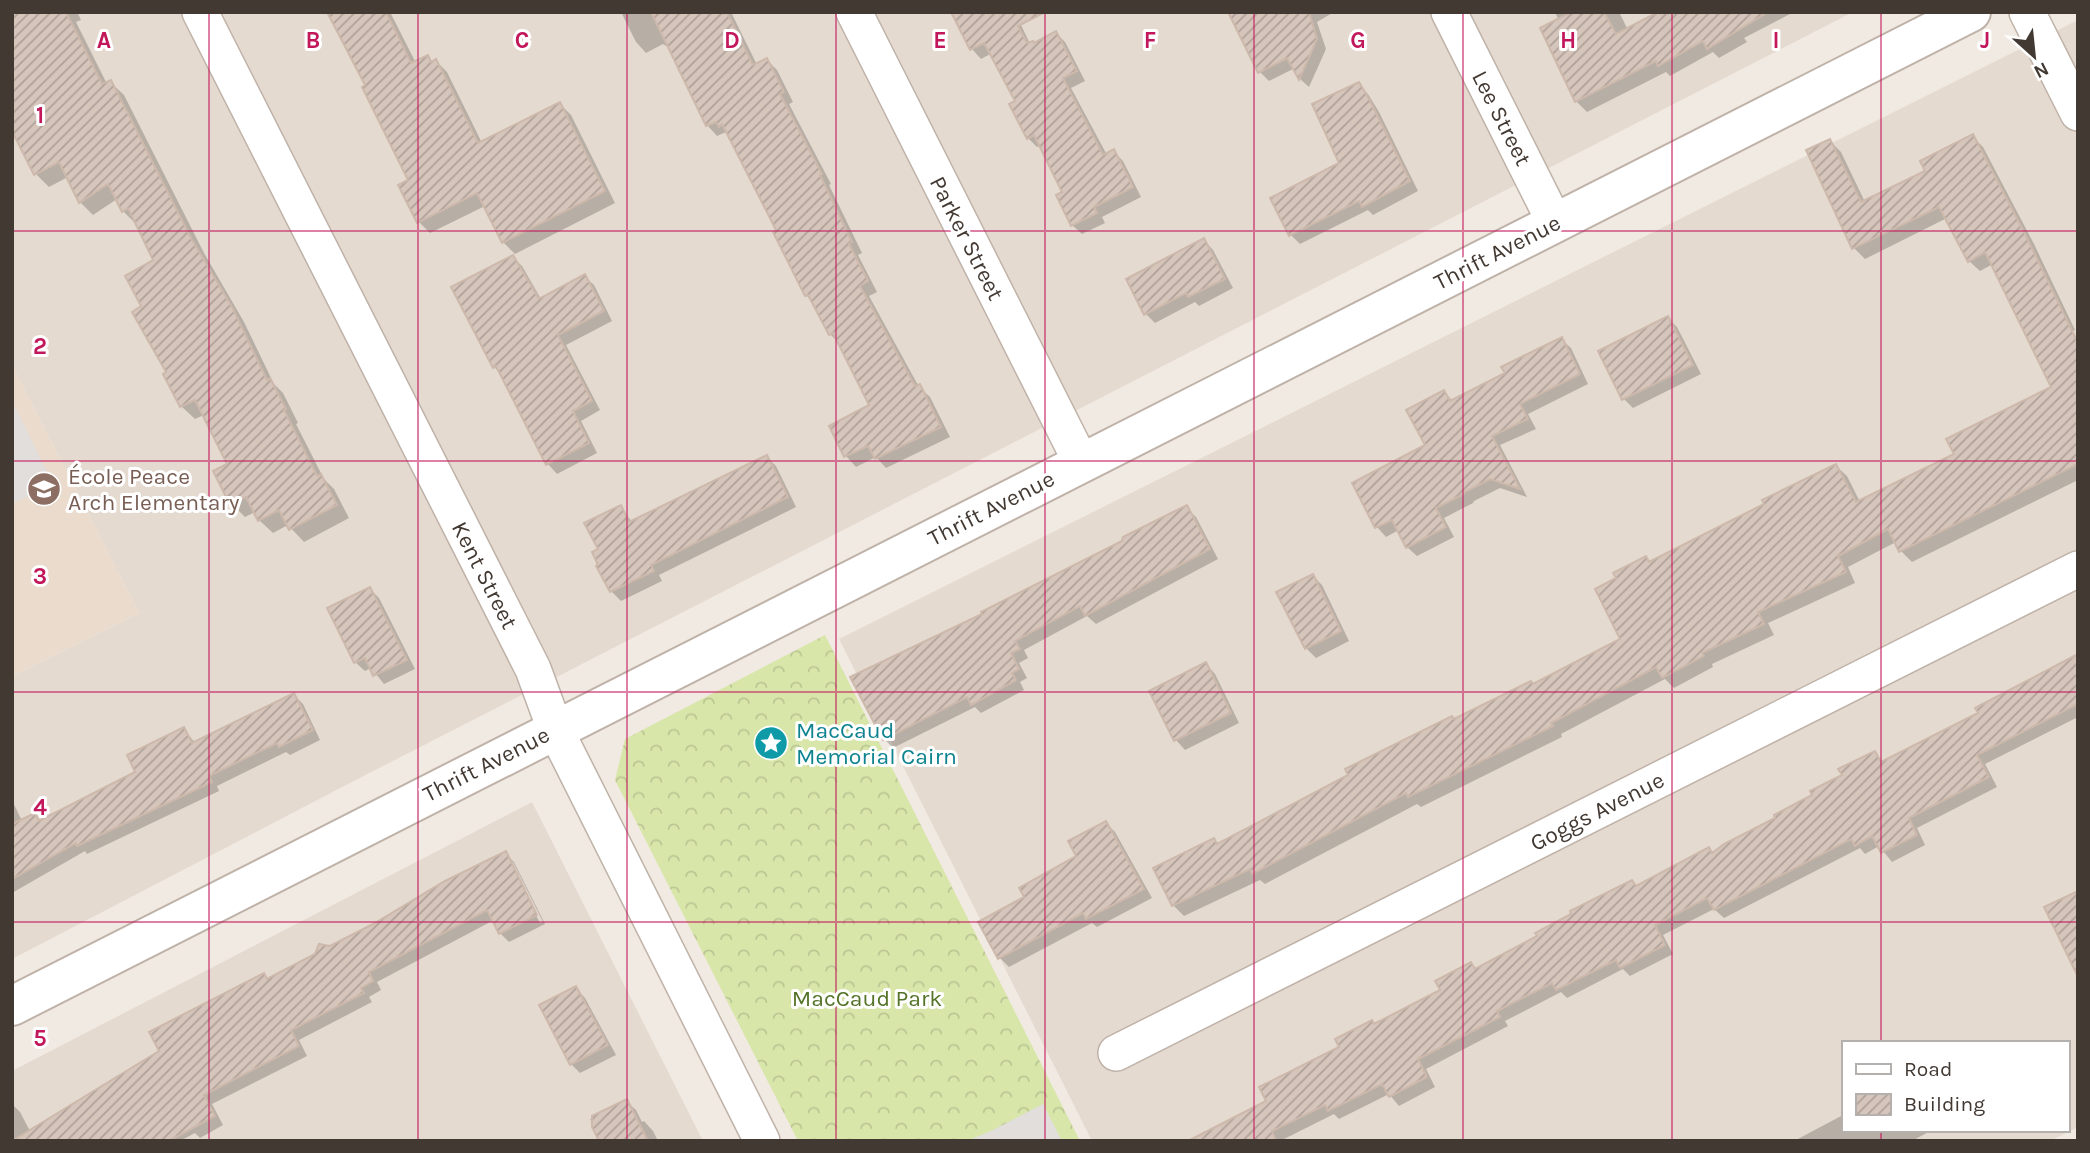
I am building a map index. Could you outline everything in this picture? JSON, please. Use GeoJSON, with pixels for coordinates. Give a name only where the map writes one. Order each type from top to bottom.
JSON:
{"type":"FeatureCollection","features":[{"type":"Feature","properties":{"kind":"street","name":"Kent Street"},"geometry":{"type":"LineString","coordinates":[[200,12],[533,669],[555,729],[762,1141]]}},
{"type":"Feature","properties":{"kind":"street","name":"Parker Street"},"geometry":{"type":"LineString","coordinates":[[854,12],[1082,462]]}},
{"type":"Feature","properties":{"kind":"street","name":"Lee Street"},"geometry":{"type":"LineString","coordinates":[[1449,12],[1556,223]]}},
{"type":"Feature","properties":{"kind":"street","name":"Thrift Avenue"},"geometry":{"type":"LineString","coordinates":[[12,1006],[1971,12]]}},
{"type":"Feature","properties":{"kind":"street"},"geometry":{"type":"LineString","coordinates":[[2027,12],[2078,113]]}},
{"type":"Feature","properties":{"kind":"street","name":"Goggs Avenue"},"geometry":{"type":"LineString","coordinates":[[1116,1053],[2078,569]]}},
{"type":"Feature","properties":{"kind":"shaded area"},"geometry":{"type":"Polygon","coordinates":[[[12,12],[1853,12],[12,959],[12,676],[139,613],[12,365],[12,12]]]}},
{"type":"Feature","properties":{"kind":"shaded area"},"geometry":{"type":"Polygon","coordinates":[[[2078,20],[2078,1127],[2069,1132],[2069,1041],[1842,1041],[1842,1132],[2068,1132],[2050,1141],[1092,1141],[839,639],[2078,20]]]}},
{"type":"Feature","properties":{"kind":"shaded area","name":"École Peace Arch Elementary"},"geometry":{"type":"Polygon","coordinates":[[[12,365],[139,613],[12,676],[12,365]]]}},
{"type":"Feature","properties":{"kind":"shaded area"},"geometry":{"type":"Polygon","coordinates":[[[12,401],[53,484],[12,504],[12,401]]]}},
{"type":"Feature","properties":{"kind":"shaded area"},"geometry":{"type":"Polygon","coordinates":[[[532,802],[703,1141],[12,1141],[12,1071],[532,802]]]}},
{"type":"Feature","properties":{"kind":"shaded area"},"geometry":{"type":"Polygon","coordinates":[[[1043,1104],[1062,1141],[967,1141],[993,1130],[1043,1104]]]}},
{"type":"Feature","properties":{"kind":"green space","name":"MacCaud Park"},"geometry":{"type":"Polygon","coordinates":[[[825,635],[1080,1141],[798,1141],[615,780],[625,739],[825,635]]]}},
{"type":"Feature","properties":{"kind":"building"},"geometry":{"type":"Polygon","coordinates":[[[12,12],[66,12],[102,84],[111,80],[191,238],[232,307],[267,380],[270,378],[317,476],[321,474],[337,505],[289,530],[279,510],[258,521],[246,497],[230,505],[213,471],[227,464],[195,400],[180,407],[163,374],[166,372],[132,312],[141,306],[125,276],[153,260],[128,208],[122,212],[108,184],[79,203],[59,162],[34,175],[12,131],[12,12]]]}},
{"type":"Feature","properties":{"kind":"building"},"geometry":{"type":"Polygon","coordinates":[[[327,12],[386,12],[411,63],[428,55],[431,62],[436,59],[478,143],[560,102],[605,191],[502,243],[477,193],[417,223],[398,185],[408,180],[362,87],[365,85],[327,12]]]}},
{"type":"Feature","properties":{"kind":"building"},"geometry":{"type":"Polygon","coordinates":[[[651,12],[727,12],[753,65],[767,58],[784,92],[780,94],[822,174],[820,175],[852,242],[849,244],[868,281],[860,286],[915,386],[920,384],[941,427],[875,459],[868,446],[844,457],[829,426],[869,405],[833,333],[829,335],[808,295],[805,296],[773,232],[776,230],[722,124],[719,127],[716,122],[706,126],[651,12]]]}},
{"type":"Feature","properties":{"kind":"building"},"geometry":{"type":"Polygon","coordinates":[[[951,12],[1045,12],[1018,26],[1027,43],[1034,43],[1056,31],[1077,71],[1063,78],[1103,155],[1114,149],[1133,187],[1094,207],[1097,213],[1071,226],[1056,195],[1062,192],[1034,135],[1027,139],[1009,104],[1015,101],[984,43],[970,50],[951,12]]]}},
{"type":"Feature","properties":{"kind":"building"},"geometry":{"type":"Polygon","coordinates":[[[1228,12],[1309,12],[1317,39],[1299,80],[1287,58],[1258,73],[1228,12]]]}},
{"type":"Feature","properties":{"kind":"building"},"geometry":{"type":"Polygon","coordinates":[[[1571,12],[1604,12],[1616,34],[1658,12],[1768,12],[1707,49],[1703,41],[1658,66],[1656,61],[1575,102],[1540,28],[1571,12]]]}},
{"type":"Feature","properties":{"kind":"building"},"geometry":{"type":"Polygon","coordinates":[[[1359,82],[1410,181],[1362,207],[1359,201],[1289,236],[1270,198],[1339,163],[1312,104],[1359,82]]]}},
{"type":"Feature","properties":{"kind":"building"},"geometry":{"type":"Polygon","coordinates":[[[1973,134],[2078,343],[2078,464],[1899,552],[1888,529],[1838,556],[1846,572],[1758,612],[1764,624],[1702,653],[1704,656],[1662,678],[1656,667],[1551,723],[1553,726],[1408,797],[1406,793],[1252,874],[1250,869],[1172,906],[1153,868],[1214,838],[1217,844],[1348,775],[1345,769],[1452,716],[1454,719],[1531,681],[1533,684],[1620,639],[1595,589],[1616,578],[1613,573],[1646,556],[1649,562],[1764,504],[1762,500],[1836,464],[1856,502],[1954,454],[1946,439],[2051,387],[1985,252],[1968,262],[1939,207],[1852,249],[1806,150],[1830,139],[1861,202],[1925,171],[1920,161],[1973,134]]]}},
{"type":"Feature","properties":{"kind":"building"},"geometry":{"type":"Polygon","coordinates":[[[1204,238],[1225,279],[1188,297],[1186,293],[1144,315],[1126,279],[1204,238]]]}},
{"type":"Feature","properties":{"kind":"building"},"geometry":{"type":"Polygon","coordinates":[[[513,255],[539,299],[585,274],[604,311],[558,335],[592,401],[573,411],[589,443],[546,465],[496,366],[493,368],[451,287],[513,255]]]}},
{"type":"Feature","properties":{"kind":"building"},"geometry":{"type":"Polygon","coordinates":[[[1668,316],[1693,365],[1622,400],[1598,351],[1668,316]]]}},
{"type":"Feature","properties":{"kind":"building"},"geometry":{"type":"Polygon","coordinates":[[[1562,337],[1580,374],[1520,404],[1528,419],[1492,436],[1520,489],[1490,479],[1436,508],[1446,527],[1406,548],[1392,520],[1375,528],[1352,483],[1425,445],[1406,410],[1444,390],[1450,401],[1505,373],[1501,367],[1562,337]]]}},
{"type":"Feature","properties":{"kind":"building"},"geometry":{"type":"Polygon","coordinates":[[[767,455],[788,497],[651,565],[654,571],[610,592],[592,552],[598,549],[584,523],[621,505],[629,522],[767,455]]]}},
{"type":"Feature","properties":{"kind":"building"},"geometry":{"type":"Polygon","coordinates":[[[1187,505],[1210,549],[1085,616],[1080,606],[1015,641],[1020,649],[1011,653],[1019,669],[1012,673],[1016,680],[971,705],[967,697],[883,740],[850,677],[982,614],[981,612],[1187,505]]]}},
{"type":"Feature","properties":{"kind":"building"},"geometry":{"type":"Polygon","coordinates":[[[1313,574],[1341,631],[1305,649],[1276,592],[1313,574]]]}},
{"type":"Feature","properties":{"kind":"building"},"geometry":{"type":"Polygon","coordinates":[[[370,587],[407,660],[373,676],[365,658],[354,663],[327,608],[370,587]]]}},
{"type":"Feature","properties":{"kind":"building"},"geometry":{"type":"Polygon","coordinates":[[[2078,654],[2078,704],[1977,755],[1989,777],[1909,818],[1917,835],[1881,853],[1872,836],[1855,846],[1851,839],[1714,910],[1707,898],[1655,925],[1665,945],[1620,968],[1616,960],[1556,990],[1552,983],[1497,1011],[1500,1017],[1418,1059],[1427,1077],[1389,1097],[1382,1084],[1328,1111],[1325,1105],[1272,1131],[1276,1141],[1188,1141],[1266,1101],[1259,1087],[1339,1047],[1335,1039],[1372,1020],[1374,1024],[1440,990],[1435,981],[1471,962],[1475,969],[1537,936],[1535,933],[1571,914],[1570,911],[1632,880],[1636,886],[1709,847],[1712,853],[1812,795],[1810,791],[1842,775],[1838,769],[1875,751],[1881,762],[1978,713],[1975,708],[2078,654]]]}},
{"type":"Feature","properties":{"kind":"building"},"geometry":{"type":"Polygon","coordinates":[[[1206,662],[1231,713],[1174,741],[1149,691],[1206,662]]]}},
{"type":"Feature","properties":{"kind":"building"},"geometry":{"type":"Polygon","coordinates":[[[294,693],[313,730],[279,747],[277,743],[209,776],[212,782],[77,846],[76,843],[12,879],[12,824],[35,813],[39,821],[135,772],[127,755],[184,727],[192,743],[294,693]]]}},
{"type":"Feature","properties":{"kind":"building"},"geometry":{"type":"Polygon","coordinates":[[[1106,821],[1144,889],[1086,919],[1083,913],[998,959],[978,922],[1024,897],[1019,888],[1076,856],[1068,841],[1106,821]]]}},
{"type":"Feature","properties":{"kind":"building"},"geometry":{"type":"Polygon","coordinates":[[[506,851],[537,915],[499,934],[487,910],[369,972],[373,981],[361,988],[364,993],[291,1030],[299,1046],[204,1095],[215,1116],[169,1141],[12,1141],[159,1051],[149,1032],[264,973],[267,979],[315,954],[319,944],[330,946],[375,923],[445,881],[506,851]]]}},
{"type":"Feature","properties":{"kind":"building"},"geometry":{"type":"Polygon","coordinates":[[[2078,891],[2078,977],[2044,907],[2078,891]]]}},
{"type":"Feature","properties":{"kind":"building"},"geometry":{"type":"Polygon","coordinates":[[[576,986],[608,1045],[570,1065],[539,1005],[576,986]]]}},
{"type":"Feature","properties":{"kind":"building"},"geometry":{"type":"Polygon","coordinates":[[[627,1099],[648,1141],[599,1141],[592,1127],[592,1116],[627,1099]]]}},
{"type":"Feature","properties":{"kind":"place","name":"École Peace Arch Elementary"},"geometry":{"type":"Point","coordinates":[44,489]}},
{"type":"Feature","properties":{"kind":"place","name":"MacCaud Memorial Cairn"},"geometry":{"type":"Point","coordinates":[771,743]}}]}
